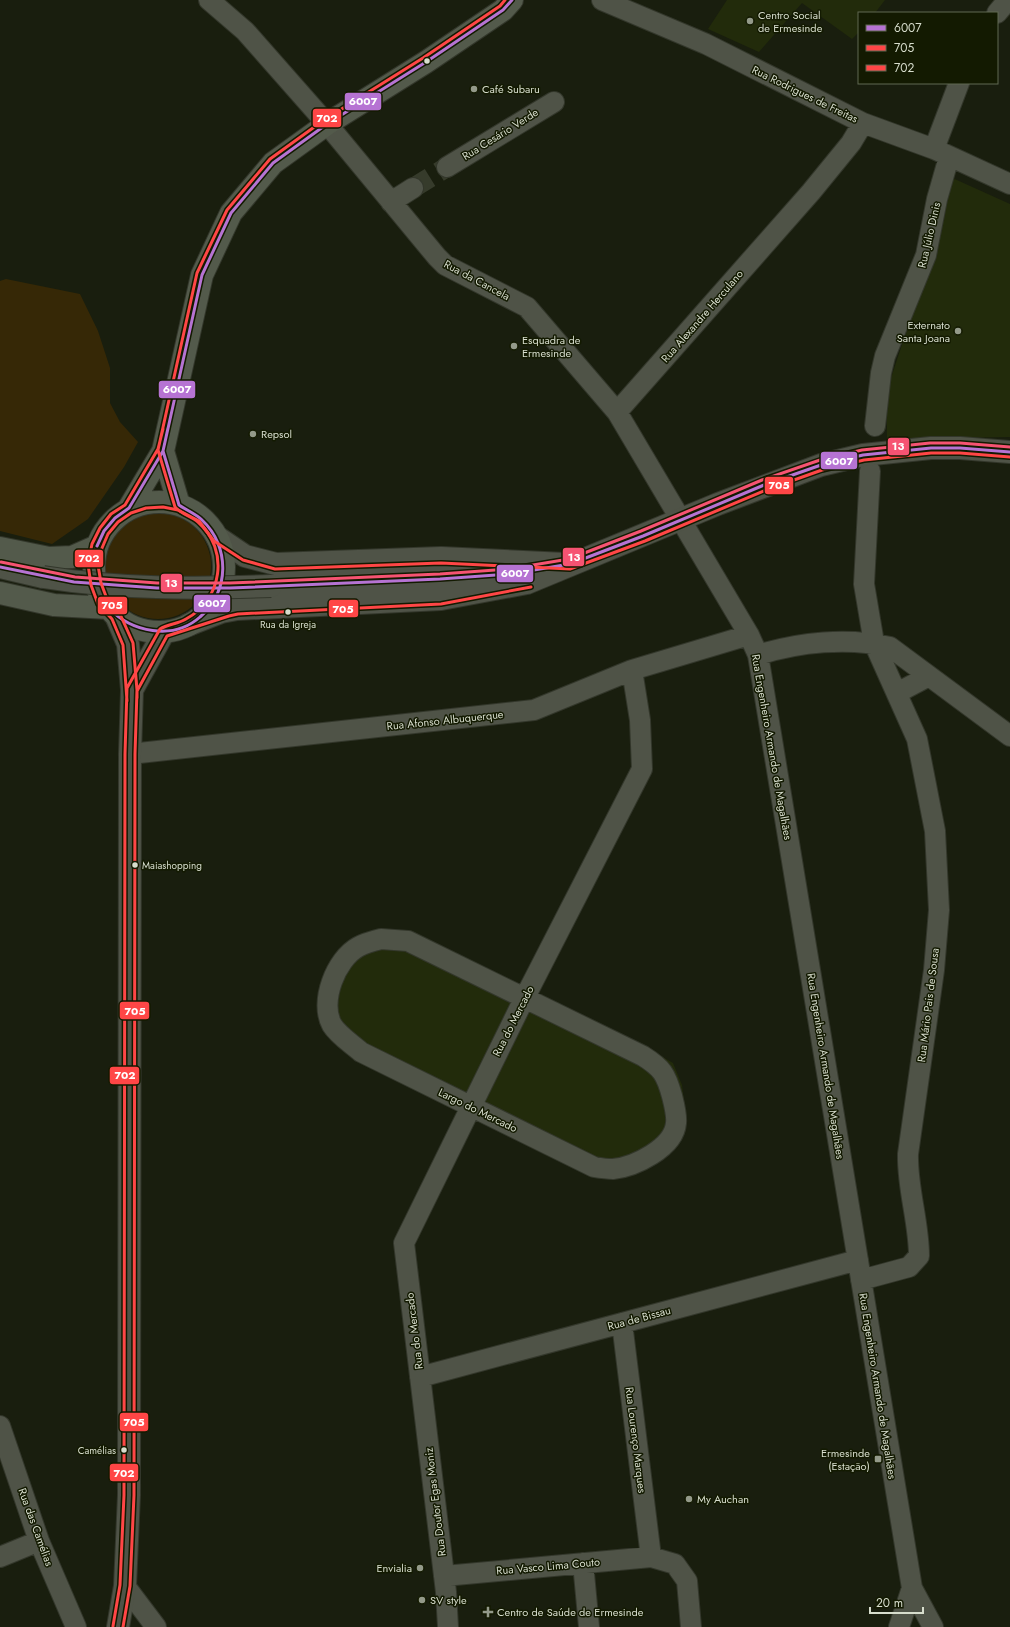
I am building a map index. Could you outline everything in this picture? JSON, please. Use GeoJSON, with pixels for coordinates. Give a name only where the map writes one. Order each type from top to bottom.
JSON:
{"type":"FeatureCollection","features":[{"type":"Feature","properties":{"kind":"main road"},"geometry":{"type":"LineString","coordinates":[[129,508],[163,451],[202,275],[231,213],[272,163],[327,124],[471,32],[503,10],[512,0]]}},
{"type":"Feature","properties":{"kind":"main road"},"geometry":{"type":"LineString","coordinates":[[188,625],[205,613],[217,597],[224,577],[224,557],[217,537],[202,517],[179,505],[163,502],[145,503],[129,508],[115,518],[104,531],[96,546],[93,565],[96,584],[103,602],[112,612],[130,626],[164,632],[188,625],[221,612],[237,609],[441,599],[527,583],[764,485],[821,465],[879,453],[960,448],[1010,452]]}},
{"type":"Feature","properties":{"kind":"main road"},"geometry":{"type":"LineString","coordinates":[[163,451],[179,505]]}},
{"type":"Feature","properties":{"kind":"main road"},"geometry":{"type":"LineString","coordinates":[[217,537],[245,556],[276,564],[441,558],[570,564]]}},
{"type":"Feature","properties":{"kind":"main road"},"geometry":{"type":"LineString","coordinates":[[0,548],[49,558],[72,557],[96,546]]}},
{"type":"Feature","properties":{"kind":"main road"},"geometry":{"type":"LineString","coordinates":[[0,567],[43,577],[74,582],[157,588],[271,586],[440,579],[510,574],[570,564]]}},
{"type":"Feature","properties":{"kind":"main road"},"geometry":{"type":"LineString","coordinates":[[0,593],[54,605],[112,612]]}},
{"type":"Feature","properties":{"kind":"main road"},"geometry":{"type":"LineString","coordinates":[[112,612],[128,644],[132,690],[130,754],[129,1495],[125,1586],[118,1627]]}},
{"type":"Feature","properties":{"kind":"main road"},"geometry":{"type":"LineString","coordinates":[[132,690],[164,632]]}},
{"type":"Feature","properties":{"kind":"street","name":"Rua da Cancela"},"geometry":{"type":"LineString","coordinates":[[209,0],[246,32],[327,124],[437,258],[445,265],[527,307],[617,412]]}},
{"type":"Feature","properties":{"kind":"street","name":"Rua Rodrigues de Freitas"},"geometry":{"type":"LineString","coordinates":[[602,0],[706,44],[863,123],[941,153],[1010,184]]}},
{"type":"Feature","properties":{"kind":"street"},"geometry":{"type":"LineString","coordinates":[[998,13],[1008,0]]}},
{"type":"Feature","properties":{"kind":"street","name":"Rua Júlio Dinis"},"geometry":{"type":"LineString","coordinates":[[875,426],[881,373],[885,356],[926,255],[937,199],[941,153],[958,84]]}},
{"type":"Feature","properties":{"kind":"street","name":"Rua Cesário Verde"},"geometry":{"type":"LineString","coordinates":[[447,167],[554,102]]}},
{"type":"Feature","properties":{"kind":"street","name":"Rua Alexandre Herculano"},"geometry":{"type":"LineString","coordinates":[[617,412],[811,192],[851,143],[863,123]]}},
{"type":"Feature","properties":{"kind":"street"},"geometry":{"type":"LineString","coordinates":[[391,202],[413,188]]}},
{"type":"Feature","properties":{"kind":"street"},"geometry":{"type":"LineString","coordinates":[[617,412],[682,519]]}},
{"type":"Feature","properties":{"kind":"street","name":"Rua Mário Pais de Sousa"},"geometry":{"type":"LineString","coordinates":[[861,1280],[909,1268],[918,1256],[918,1241],[908,1172],[908,1154],[934,970],[939,910],[935,830],[917,739],[874,643],[864,584],[870,471]]}},
{"type":"Feature","properties":{"kind":"street","name":"Rua Engenheiro Armando de Magalhães"},"geometry":{"type":"LineString","coordinates":[[682,519],[749,635],[758,655],[912,1588],[933,1627]]}},
{"type":"Feature","properties":{"kind":"street","name":"Rua Afonso Albuquerque"},"geometry":{"type":"LineString","coordinates":[[130,754],[534,710],[632,670],[749,635]]}},
{"type":"Feature","properties":{"kind":"street"},"geometry":{"type":"LineString","coordinates":[[758,655],[787,647],[819,644],[874,643],[890,647],[1010,736]]}},
{"type":"Feature","properties":{"kind":"street","name":"Rua do Mercado"},"geometry":{"type":"LineString","coordinates":[[420,1377],[404,1243],[524,999],[642,769],[640,720],[632,670]]}},
{"type":"Feature","properties":{"kind":"street"},"geometry":{"type":"LineString","coordinates":[[897,693],[929,676]]}},
{"type":"Feature","properties":{"kind":"street","name":"Largo do Mercado"},"geometry":{"type":"LineString","coordinates":[[381,938],[408,941],[524,999],[643,1056],[659,1066],[669,1084],[674,1102],[676,1124],[669,1138],[656,1152],[638,1162],[612,1169],[594,1167],[361,1052],[332,1025],[327,1004],[332,979],[342,961],[357,947],[381,938]]}},
{"type":"Feature","properties":{"kind":"street","name":"Rua de Bissau"},"geometry":{"type":"LineString","coordinates":[[420,1377],[858,1260]]}},
{"type":"Feature","properties":{"kind":"street","name":"Rua Lourenço Marques"},"geometry":{"type":"LineString","coordinates":[[622,1323],[651,1556]]}},
{"type":"Feature","properties":{"kind":"street","name":"Rua Doutor Egas Moniz"},"geometry":{"type":"LineString","coordinates":[[420,1377],[444,1576],[448,1627]]}},
{"type":"Feature","properties":{"kind":"street","name":"Rua das Camélias"},"geometry":{"type":"LineString","coordinates":[[0,1426],[39,1541],[76,1627]]}},
{"type":"Feature","properties":{"kind":"street"},"geometry":{"type":"LineString","coordinates":[[0,1557],[39,1541]]}},
{"type":"Feature","properties":{"kind":"street"},"geometry":{"type":"LineString","coordinates":[[651,1556],[675,1564],[687,1581],[691,1627]]}},
{"type":"Feature","properties":{"kind":"street","name":"Rua Vasco Lima Couto"},"geometry":{"type":"LineString","coordinates":[[444,1576],[651,1556]]}},
{"type":"Feature","properties":{"kind":"street"},"geometry":{"type":"LineString","coordinates":[[584,1563],[589,1627]]}},
{"type":"Feature","properties":{"kind":"street"},"geometry":{"type":"LineString","coordinates":[[125,1586],[155,1627]]}},
{"type":"Feature","properties":{"kind":"street"},"geometry":{"type":"LineString","coordinates":[[899,1627],[912,1588]]}},
{"type":"Feature","properties":{"kind":"shaded area","name":"Centro Social de Ermesinde"},"geometry":{"type":"Polygon","coordinates":[[[727,0],[885,0],[876,12],[858,12],[858,33],[852,39],[802,3],[759,52],[708,29],[727,0]]]}},
{"type":"Feature","properties":{"kind":"shaded area","name":"Externato Santa Joana"},"geometry":{"type":"Polygon","coordinates":[[[948,176],[1010,204],[1010,437],[887,439],[887,390],[926,272],[948,176]]]}},
{"type":"Feature","properties":{"kind":"shaded area"},"geometry":{"type":"Polygon","coordinates":[[[6,279],[80,294],[98,331],[110,368],[110,403],[120,422],[138,442],[124,467],[88,519],[52,544],[0,531],[0,281],[6,279]]]}},
{"type":"Feature","properties":{"kind":"shaded area"},"geometry":{"type":"Polygon","coordinates":[[[158,513],[178,517],[195,529],[207,546],[211,566],[207,586],[195,603],[178,615],[158,619],[138,615],[121,603],[109,586],[105,566],[109,546],[121,529],[138,517],[158,513]]]}},
{"type":"Feature","properties":{"kind":"shaded area"},"geometry":{"type":"Polygon","coordinates":[[[369,932],[646,1047],[673,1063],[682,1085],[685,1108],[682,1136],[598,1175],[321,1019],[317,1000],[320,984],[325,971],[335,955],[369,932]]]}},
{"type":"Feature","properties":{"kind":"tunnel"},"geometry":{"type":"LineString","coordinates":[[413,188],[447,167]]}},
{"type":"Feature","properties":{"kind":"transit line","name":"702"},"geometry":{"type":"LineString","coordinates":[[113,1626],[120,1585],[124,1495],[125,754],[127,688],[160,629],[183,621],[198,611],[208,600],[218,574],[218,560],[215,546],[208,533],[198,522],[175,507],[158,450],[197,273],[227,210],[270,159],[324,120],[423,58],[500,6],[505,0]]}},
{"type":"Feature","properties":{"kind":"transit line","name":"6007"},"geometry":{"type":"LineString","coordinates":[[97,546],[104,531],[115,518],[129,508],[163,451],[202,275],[231,213],[273,163],[327,124],[426,62],[503,10],[512,0]]}},
{"type":"Feature","properties":{"kind":"transit line","name":"6007"},"geometry":{"type":"LineString","coordinates":[[168,428],[163,451],[179,505]]}},
{"type":"Feature","properties":{"kind":"transit line","name":"702"},"geometry":{"type":"LineString","coordinates":[[127,701],[123,645],[112,619],[98,604],[91,585],[88,564],[92,544],[100,528],[111,514],[125,505],[158,449],[163,429]]}},
{"type":"Feature","properties":{"kind":"transit line","name":"13"},"geometry":{"type":"LineString","coordinates":[[1,562],[75,577],[157,583],[230,583],[440,574],[509,569],[569,559],[641,531],[762,480],[820,460],[862,450],[930,443],[960,443],[1010,447]]}},
{"type":"Feature","properties":{"kind":"transit line","name":"6007"},"geometry":{"type":"LineString","coordinates":[[0,567],[74,582],[157,588],[230,588],[440,579],[510,574],[570,564],[643,536],[764,485],[821,465],[863,455],[931,448],[960,448],[1010,452]]}},
{"type":"Feature","properties":{"kind":"transit line","name":"705"},"geometry":{"type":"LineString","coordinates":[[123,1627],[130,1586],[134,1495],[135,754],[137,690],[133,643],[120,614],[107,599],[101,583],[98,565],[102,548],[108,534],[118,522],[131,513],[146,508],[163,507],[178,510],[199,521],[214,541],[243,560],[275,569],[441,563],[570,569],[645,541],[766,490],[822,470],[864,460],[931,453],[960,453],[1010,457]]}},
{"type":"Feature","properties":{"kind":"transit line","name":"6007"},"geometry":{"type":"LineString","coordinates":[[109,608],[118,616],[140,628],[165,631],[177,629],[189,624],[200,617],[210,607],[217,595],[221,582],[223,569],[222,556],[218,543],[202,520],[179,505]]}},
{"type":"Feature","properties":{"kind":"transit line","name":"705"},"geometry":{"type":"LineString","coordinates":[[137,698],[137,691],[167,636],[229,616],[238,614],[441,604],[531,587]]}},
{"type":"Feature","properties":{"kind":"place","name":"Centro Social de Ermesinde"},"geometry":{"type":"Point","coordinates":[750,21]}},
{"type":"Feature","properties":{"kind":"place","name":"Café Subaru"},"geometry":{"type":"Point","coordinates":[474,89]}},
{"type":"Feature","properties":{"kind":"place","name":"Externato Santa Joana"},"geometry":{"type":"Point","coordinates":[958,331]}},
{"type":"Feature","properties":{"kind":"place","name":"Esquadra de Ermesinde"},"geometry":{"type":"Point","coordinates":[514,346]}},
{"type":"Feature","properties":{"kind":"place","name":"Repsol"},"geometry":{"type":"Point","coordinates":[253,434]}},
{"type":"Feature","properties":{"kind":"place","name":"Rua da Igreja"},"geometry":{"type":"Point","coordinates":[288,612]}},
{"type":"Feature","properties":{"kind":"place","name":"Maiashopping"},"geometry":{"type":"Point","coordinates":[135,865]}},
{"type":"Feature","properties":{"kind":"place","name":"Camélias"},"geometry":{"type":"Point","coordinates":[124,1450]}},
{"type":"Feature","properties":{"kind":"place","name":"Ermesinde (Estação)"},"geometry":{"type":"Point","coordinates":[878,1459]}},
{"type":"Feature","properties":{"kind":"place","name":"My Auchan"},"geometry":{"type":"Point","coordinates":[689,1499]}},
{"type":"Feature","properties":{"kind":"place","name":"Envialia"},"geometry":{"type":"Point","coordinates":[420,1568]}},
{"type":"Feature","properties":{"kind":"place","name":"SV style"},"geometry":{"type":"Point","coordinates":[422,1600]}},
{"type":"Feature","properties":{"kind":"place","name":"Centro de Saúde de Ermesinde"},"geometry":{"type":"Point","coordinates":[488,1612]}}]}
